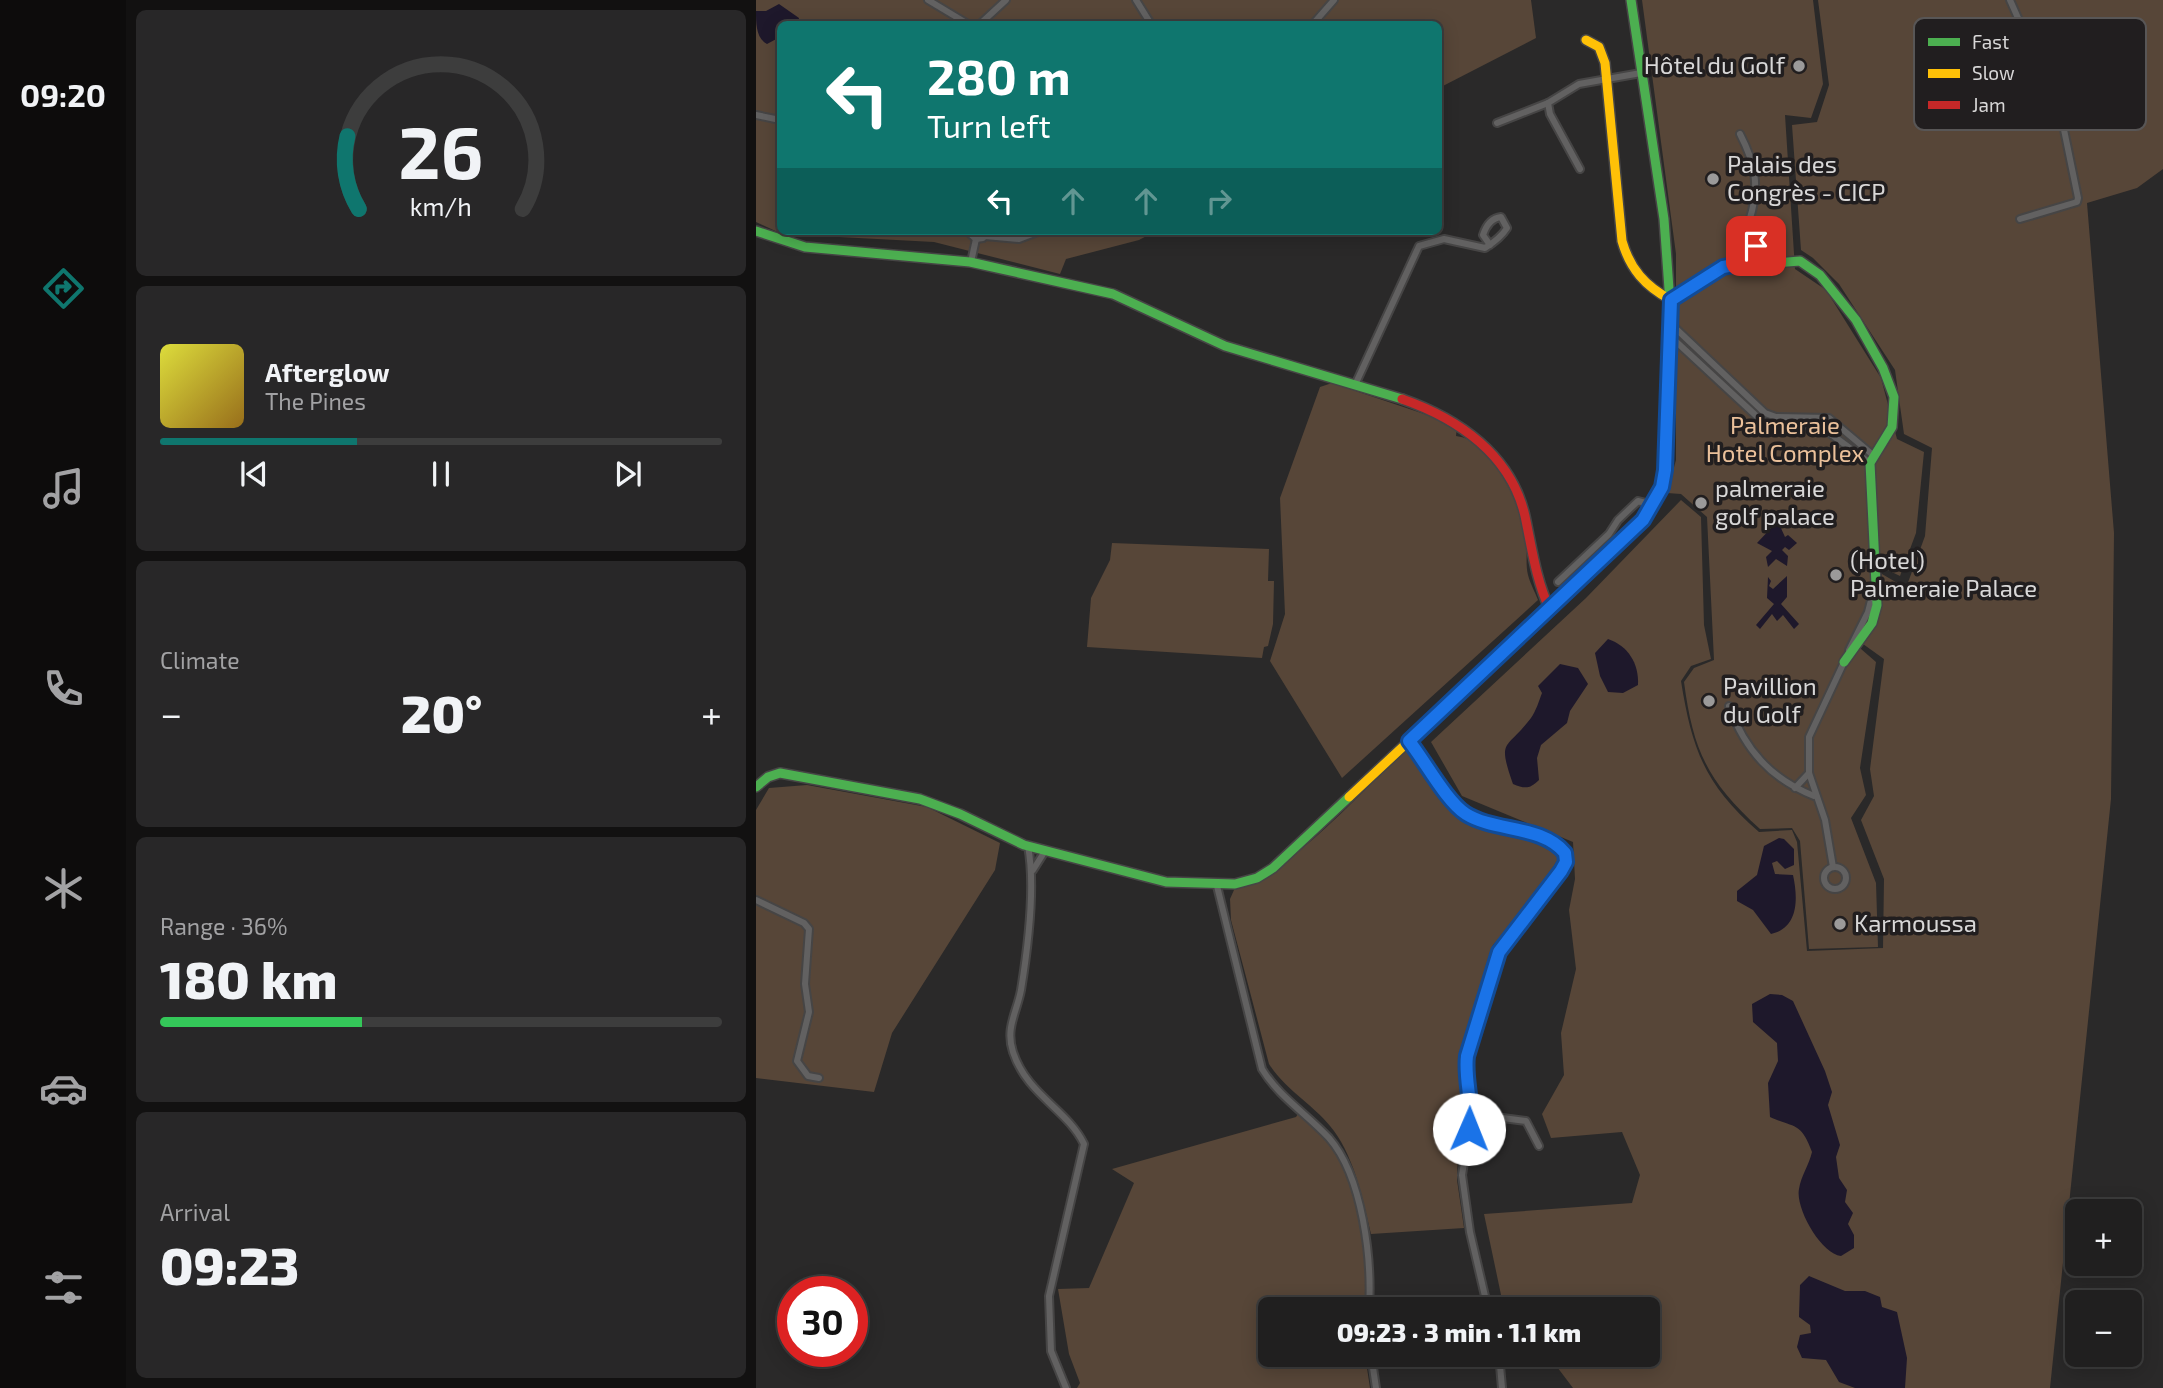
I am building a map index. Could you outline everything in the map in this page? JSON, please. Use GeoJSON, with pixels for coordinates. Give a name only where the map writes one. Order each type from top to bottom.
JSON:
{"type":"FeatureCollection","features":[{"type":"Feature","properties":{"kind":"street"},"geometry":{"type":"LineString","coordinates":[[928,0],[963,21]]}},
{"type":"Feature","properties":{"kind":"street"},"geometry":{"type":"LineString","coordinates":[[983,21],[1006,0]]}},
{"type":"Feature","properties":{"kind":"street"},"geometry":{"type":"LineString","coordinates":[[1136,0],[1149,21]]}},
{"type":"Feature","properties":{"kind":"street"},"geometry":{"type":"LineString","coordinates":[[1316,21],[1334,0]]}},
{"type":"Feature","properties":{"kind":"street"},"geometry":{"type":"LineString","coordinates":[[756,787],[768,777],[780,773],[897,793],[960,814],[1028,846],[1166,882],[1217,886],[1256,878],[1273,868],[1626,539],[1654,505],[1665,470],[1671,300],[1664,219],[1631,0]]}},
{"type":"Feature","properties":{"kind":"street"},"geometry":{"type":"LineString","coordinates":[[2010,0],[2018,18]]}},
{"type":"Feature","properties":{"kind":"street"},"geometry":{"type":"LineString","coordinates":[[1586,40],[1599,47],[1606,77],[1626,256],[1638,278],[1671,300]]}},
{"type":"Feature","properties":{"kind":"street"},"geometry":{"type":"LineString","coordinates":[[1497,123],[1548,103],[1579,84],[1606,77],[1641,73]]}},
{"type":"Feature","properties":{"kind":"street"},"geometry":{"type":"LineString","coordinates":[[1548,103],[1550,114],[1580,169]]}},
{"type":"Feature","properties":{"kind":"street"},"geometry":{"type":"LineString","coordinates":[[756,115],[777,119]]}},
{"type":"Feature","properties":{"kind":"street"},"geometry":{"type":"LineString","coordinates":[[2020,219],[2065,208],[2077,202],[2064,130]]}},
{"type":"Feature","properties":{"kind":"street"},"geometry":{"type":"LineString","coordinates":[[1740,134],[1753,162],[1756,200],[1750,218],[1755,232],[1757,261]]}},
{"type":"Feature","properties":{"kind":"street"},"geometry":{"type":"LineString","coordinates":[[1355,385],[1419,246],[1444,239],[1477,249],[1490,245],[1507,228],[1501,217],[1494,218],[1485,229],[1483,235],[1490,245]]}},
{"type":"Feature","properties":{"kind":"street"},"geometry":{"type":"LineString","coordinates":[[756,231],[772,239],[849,252],[913,254],[971,262],[1109,293],[1224,346],[1355,385],[1458,424],[1500,460],[1509,472],[1525,511],[1536,573],[1550,610]]}},
{"type":"Feature","properties":{"kind":"street"},"geometry":{"type":"LineString","coordinates":[[971,235],[976,240]]}},
{"type":"Feature","properties":{"kind":"street"},"geometry":{"type":"LineString","coordinates":[[971,262],[976,240],[984,235]]}},
{"type":"Feature","properties":{"kind":"street"},"geometry":{"type":"LineString","coordinates":[[991,235],[1011,239],[1026,235]]}},
{"type":"Feature","properties":{"kind":"street"},"geometry":{"type":"LineString","coordinates":[[1671,300],[1723,267],[1757,261],[1786,260],[1810,267],[1863,331],[1884,368],[1894,397],[1892,427],[1871,459],[1877,605],[1872,623],[1844,662],[1823,701],[1810,737],[1809,773],[1814,796],[1825,820],[1833,867]]}},
{"type":"Feature","properties":{"kind":"street"},"geometry":{"type":"LineString","coordinates":[[1671,324],[1764,423],[1825,429],[1871,459]]}},
{"type":"Feature","properties":{"kind":"street"},"geometry":{"type":"LineString","coordinates":[[1671,335],[1770,416],[1829,418],[1871,459]]}},
{"type":"Feature","properties":{"kind":"street"},"geometry":{"type":"LineString","coordinates":[[1558,582],[1609,534],[1618,520],[1638,501],[1654,505]]}},
{"type":"Feature","properties":{"kind":"street"},"geometry":{"type":"LineString","coordinates":[[1729,706],[1745,742],[1756,757],[1774,775],[1794,788],[1814,796]]}},
{"type":"Feature","properties":{"kind":"street"},"geometry":{"type":"LineString","coordinates":[[1409,741],[1453,801],[1467,815],[1550,840],[1565,853],[1566,862],[1561,871],[1496,959],[1467,1056],[1466,1070],[1472,1114],[1462,1175],[1470,1232],[1485,1297]]}},
{"type":"Feature","properties":{"kind":"street"},"geometry":{"type":"LineString","coordinates":[[1794,788],[1809,773]]}},
{"type":"Feature","properties":{"kind":"street"},"geometry":{"type":"LineString","coordinates":[[1028,846],[1033,870],[1022,982],[1009,1037],[1020,1070],[1028,1082],[1073,1128],[1084,1144],[1049,1296],[1051,1351],[1066,1388]]}},
{"type":"Feature","properties":{"kind":"street"},"geometry":{"type":"LineString","coordinates":[[1033,870],[1045,850]]}},
{"type":"Feature","properties":{"kind":"street"},"geometry":{"type":"LineString","coordinates":[[1217,886],[1262,1069],[1278,1092],[1332,1142],[1357,1196],[1369,1258],[1369,1297]]}},
{"type":"Feature","properties":{"kind":"street"},"geometry":{"type":"LineString","coordinates":[[756,900],[804,923],[809,929],[805,984],[809,1012],[797,1061],[802,1071],[818,1078]]}},
{"type":"Feature","properties":{"kind":"street"},"geometry":{"type":"LineString","coordinates":[[1472,1114],[1526,1121],[1539,1146]]}},
{"type":"Feature","properties":{"kind":"street"},"geometry":{"type":"LineString","coordinates":[[1373,1367],[1376,1388]]}},
{"type":"Feature","properties":{"kind":"street"},"geometry":{"type":"LineString","coordinates":[[1500,1367],[1502,1388]]}},
{"type":"Feature","properties":{"kind":"green space"},"geometry":{"type":"Polygon","coordinates":[[[756,0],[1531,0],[1536,38],[1442,86],[1442,21],[777,21],[777,232],[756,222],[756,0]]]}},
{"type":"Feature","properties":{"kind":"green space","name":"Palmeraie Hotel Complex"},"geometry":{"type":"Polygon","coordinates":[[[1642,0],[1813,0],[1823,84],[1811,118],[1785,115],[1795,269],[1826,290],[1881,378],[1897,439],[1924,452],[1916,533],[1900,576],[1873,563],[1865,614],[1853,642],[1876,662],[1860,768],[1866,795],[1851,818],[1876,883],[1878,947],[1809,949],[1800,841],[1792,828],[1760,829],[1742,812],[1715,780],[1692,727],[1684,682],[1694,668],[1714,660],[1707,517],[1681,494],[1667,493],[1676,460],[1676,254],[1642,0]]]}},
{"type":"Feature","properties":{"kind":"green space"},"geometry":{"type":"Polygon","coordinates":[[[1818,0],[2163,0],[2163,169],[2137,188],[2087,203],[2114,533],[2111,799],[2070,1199],[2065,1199],[2065,1243],[2050,1388],[1573,1388],[1557,1367],[1660,1367],[1660,1297],[1501,1297],[1484,1214],[1632,1203],[1640,1175],[1622,1132],[1551,1138],[1542,1114],[1564,1075],[1561,1033],[1576,969],[1569,910],[1575,879],[1573,842],[1462,796],[1431,742],[1586,598],[1681,500],[1701,517],[1704,625],[1711,659],[1691,666],[1681,681],[1690,727],[1704,765],[1726,798],[1759,832],[1792,830],[1797,842],[1807,951],[1883,948],[1884,879],[1861,820],[1874,796],[1870,769],[1884,659],[1863,644],[1878,618],[1882,574],[1906,588],[1925,536],[1932,448],[1904,434],[1895,370],[1839,284],[1801,250],[1792,125],[1817,122],[1829,85],[1818,0]]]}},
{"type":"Feature","properties":{"kind":"green space"},"geometry":{"type":"Polygon","coordinates":[[[801,235],[1148,235],[1139,240],[1066,259],[1060,274],[934,242],[801,235]]]}},
{"type":"Feature","properties":{"kind":"green space"},"geometry":{"type":"Polygon","coordinates":[[[1332,383],[1457,425],[1456,436],[1485,449],[1505,474],[1519,506],[1526,537],[1528,575],[1538,600],[1342,778],[1270,661],[1285,614],[1280,498],[1320,387],[1332,383]]]}},
{"type":"Feature","properties":{"kind":"green space"},"geometry":{"type":"Polygon","coordinates":[[[1112,543],[1269,549],[1268,581],[1274,581],[1273,624],[1262,658],[1087,647],[1091,598],[1110,560],[1112,543]]]}},
{"type":"Feature","properties":{"kind":"green space"},"geometry":{"type":"Polygon","coordinates":[[[1404,751],[1410,751],[1418,757],[1441,792],[1457,810],[1482,822],[1544,841],[1560,856],[1531,904],[1493,945],[1465,1045],[1463,1078],[1467,1112],[1458,1146],[1457,1180],[1464,1228],[1371,1234],[1357,1181],[1341,1142],[1327,1122],[1276,1074],[1269,1064],[1231,920],[1230,899],[1234,890],[1257,880],[1302,849],[1404,751]]]}},
{"type":"Feature","properties":{"kind":"green space"},"geometry":{"type":"Polygon","coordinates":[[[807,785],[927,807],[1000,843],[995,870],[892,1033],[874,1092],[756,1078],[756,810],[769,788],[807,785]]]}},
{"type":"Feature","properties":{"kind":"green space"},"geometry":{"type":"Polygon","coordinates":[[[1300,1111],[1324,1136],[1333,1146],[1345,1170],[1361,1229],[1365,1297],[1258,1297],[1258,1367],[1367,1367],[1370,1388],[1077,1388],[1080,1383],[1069,1354],[1058,1289],[1089,1288],[1134,1183],[1112,1169],[1296,1117],[1300,1111]]]}},
{"type":"Feature","properties":{"kind":"shaded area"},"geometry":{"type":"Polygon","coordinates":[[[779,4],[799,18],[798,21],[777,21],[777,39],[767,44],[759,34],[756,11],[766,11],[779,4]]]}},
{"type":"Feature","properties":{"kind":"shaded area"},"geometry":{"type":"Polygon","coordinates":[[[1774,525],[1780,526],[1785,537],[1788,535],[1797,543],[1789,550],[1785,547],[1782,550],[1788,556],[1787,566],[1776,559],[1768,567],[1766,557],[1772,551],[1757,543],[1774,525]]]}},
{"type":"Feature","properties":{"kind":"shaded area"},"geometry":{"type":"Polygon","coordinates":[[[1787,576],[1787,597],[1781,604],[1799,624],[1794,629],[1783,615],[1777,621],[1772,614],[1760,629],[1756,625],[1774,604],[1767,598],[1768,577],[1771,581],[1769,586],[1773,589],[1787,576]]]}},
{"type":"Feature","properties":{"kind":"shaded area"},"geometry":{"type":"Polygon","coordinates":[[[1608,639],[1627,651],[1637,670],[1638,685],[1623,693],[1608,692],[1600,676],[1595,653],[1608,639]]]}},
{"type":"Feature","properties":{"kind":"shaded area"},"geometry":{"type":"Polygon","coordinates":[[[1560,664],[1578,668],[1588,684],[1570,711],[1567,723],[1541,745],[1537,758],[1539,780],[1530,787],[1517,786],[1513,784],[1508,769],[1505,752],[1507,746],[1531,718],[1542,693],[1538,686],[1560,664]]]}},
{"type":"Feature","properties":{"kind":"shaded area"},"geometry":{"type":"Polygon","coordinates":[[[1779,838],[1784,839],[1794,849],[1794,865],[1785,869],[1777,861],[1772,863],[1775,874],[1793,875],[1796,902],[1792,919],[1780,931],[1771,934],[1753,910],[1737,901],[1737,891],[1757,875],[1764,846],[1779,838]]]}},
{"type":"Feature","properties":{"kind":"shaded area"},"geometry":{"type":"Polygon","coordinates":[[[1770,994],[1782,995],[1793,1001],[1832,1092],[1828,1105],[1840,1145],[1836,1157],[1839,1178],[1847,1190],[1845,1202],[1853,1213],[1848,1224],[1854,1235],[1854,1248],[1841,1256],[1833,1253],[1818,1239],[1801,1207],[1799,1189],[1812,1152],[1808,1142],[1796,1127],[1770,1117],[1768,1083],[1778,1061],[1777,1043],[1753,1022],[1752,1004],[1770,994]]]}},
{"type":"Feature","properties":{"kind":"shaded area"},"geometry":{"type":"Polygon","coordinates":[[[1809,1276],[1845,1291],[1865,1291],[1880,1297],[1882,1307],[1897,1312],[1907,1358],[1905,1388],[1855,1388],[1839,1382],[1826,1360],[1802,1358],[1797,1347],[1800,1335],[1811,1333],[1810,1325],[1799,1317],[1800,1285],[1809,1276]]]}},
{"type":"Feature","properties":{"kind":"traffic: fast"},"geometry":{"type":"LineString","coordinates":[[1558,602],[1626,539],[1643,520],[1662,487],[1671,317],[1664,219],[1631,0]]}},
{"type":"Feature","properties":{"kind":"traffic: fast"},"geometry":{"type":"LineString","coordinates":[[756,231],[805,247],[970,262],[1113,294],[1225,346],[1402,399]]}},
{"type":"Feature","properties":{"kind":"traffic: fast"},"geometry":{"type":"LineString","coordinates":[[1700,282],[1723,267],[1800,261],[1820,275],[1856,320],[1883,368],[1894,397],[1892,427],[1870,463],[1877,605],[1872,623],[1844,662]]}},
{"type":"Feature","properties":{"kind":"traffic: fast"},"geometry":{"type":"LineString","coordinates":[[756,787],[768,777],[780,773],[920,799],[960,814],[1024,845],[1166,882],[1235,884],[1257,878],[1273,868],[1349,797]]}},
{"type":"Feature","properties":{"kind":"traffic: slow"},"geometry":{"type":"LineString","coordinates":[[1586,40],[1599,47],[1605,63],[1622,241],[1629,260],[1646,283],[1671,300],[1700,282]]}},
{"type":"Feature","properties":{"kind":"traffic: slow"},"geometry":{"type":"LineString","coordinates":[[1349,797],[1558,602]]}},
{"type":"Feature","properties":{"kind":"traffic: jam"},"geometry":{"type":"LineString","coordinates":[[1402,399],[1423,407],[1462,429],[1480,442],[1508,475],[1525,516],[1538,576],[1550,610]]}},
{"type":"Feature","properties":{"kind":"place","name":"Hôtel du Golf"},"geometry":{"type":"Point","coordinates":[1799,66]}},
{"type":"Feature","properties":{"kind":"place","name":"Palais des Congrès - CICP"},"geometry":{"type":"Point","coordinates":[1713,179]}},
{"type":"Feature","properties":{"kind":"place","name":"palmeraie golf palace"},"geometry":{"type":"Point","coordinates":[1701,503]}},
{"type":"Feature","properties":{"kind":"place","name":"(Hotel) Palmeraie Palace"},"geometry":{"type":"Point","coordinates":[1836,575]}},
{"type":"Feature","properties":{"kind":"place","name":"Pavillion du Golf"},"geometry":{"type":"Point","coordinates":[1709,701]}},
{"type":"Feature","properties":{"kind":"place","name":"Karmoussa"},"geometry":{"type":"Point","coordinates":[1840,924]}},
{"type":"Feature","properties":{"kind":"route"},"geometry":{"type":"LineString","coordinates":[[1469,1129],[1472,1114],[1467,1084],[1467,1056],[1496,959],[1503,945],[1561,871],[1566,862],[1565,853],[1550,840],[1467,815],[1453,801],[1409,741],[1626,539],[1654,505],[1662,487],[1665,470],[1671,300],[1723,267],[1757,261],[1756,246]]}}]}
